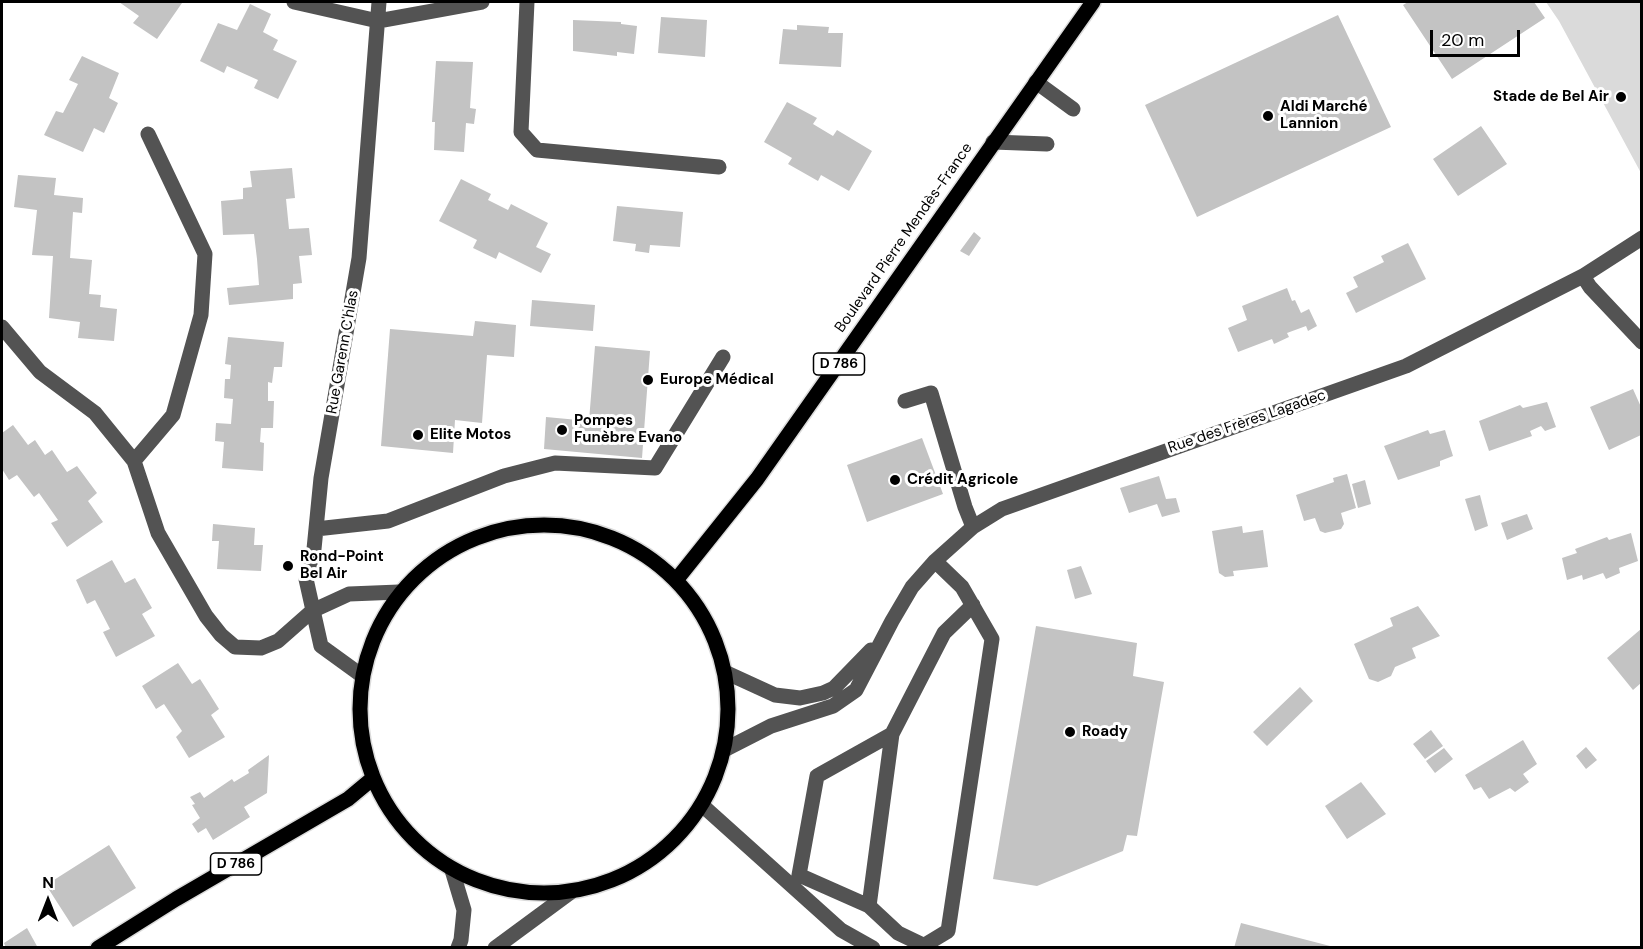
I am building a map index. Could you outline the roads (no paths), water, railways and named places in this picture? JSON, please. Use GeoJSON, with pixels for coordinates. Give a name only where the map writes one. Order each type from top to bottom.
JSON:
{"type":"FeatureCollection","features":[{"type":"Feature","properties":{"kind":"main road","name":"Boulevard Pierre Mendès-France"},"geometry":{"type":"LineString","coordinates":[[677,579],[757,478],[1093,2]]}},
{"type":"Feature","properties":{"kind":"main road"},"geometry":{"type":"LineString","coordinates":[[567,525],[626,542],[677,579],[709,622],[727,673],[726,749],[703,806],[668,847],[623,877],[571,892],[510,891],[452,870],[404,831],[372,779],[359,728],[361,675],[375,631],[399,592],[446,551],[504,528],[567,525]]}},
{"type":"Feature","properties":{"kind":"main road","name":"D 786"},"geometry":{"type":"LineString","coordinates":[[98,948],[176,899],[348,799],[372,779]]}},
{"type":"Feature","properties":{"kind":"street"},"geometry":{"type":"LineString","coordinates":[[294,2],[378,21],[483,2]]}},
{"type":"Feature","properties":{"kind":"street","name":"Rue Garenn C'hlas"},"geometry":{"type":"LineString","coordinates":[[361,675],[321,646],[306,579],[314,549],[321,477],[359,258],[379,2]]}},
{"type":"Feature","properties":{"kind":"street"},"geometry":{"type":"LineString","coordinates":[[526,2],[521,132],[537,150],[719,167]]}},
{"type":"Feature","properties":{"kind":"street"},"geometry":{"type":"LineString","coordinates":[[1036,82],[1073,109]]}},
{"type":"Feature","properties":{"kind":"street"},"geometry":{"type":"LineString","coordinates":[[134,461],[173,415],[201,315],[205,254],[148,134]]}},
{"type":"Feature","properties":{"kind":"street"},"geometry":{"type":"LineString","coordinates":[[993,142],[1047,144]]}},
{"type":"Feature","properties":{"kind":"street","name":"Rue des Frères Lagadec"},"geometry":{"type":"LineString","coordinates":[[726,749],[771,726],[833,706],[856,690],[912,587],[935,561],[972,527],[1002,509],[1406,366],[1582,276],[1641,238]]}},
{"type":"Feature","properties":{"kind":"street"},"geometry":{"type":"LineString","coordinates":[[1582,276],[1641,342]]}},
{"type":"Feature","properties":{"kind":"street"},"geometry":{"type":"LineString","coordinates":[[2,327],[40,372],[95,413],[134,461],[158,533],[206,616],[221,635],[235,647],[261,648],[278,641],[312,611],[349,594],[399,592]]}},
{"type":"Feature","properties":{"kind":"street"},"geometry":{"type":"LineString","coordinates":[[2,342],[17,345]]}},
{"type":"Feature","properties":{"kind":"street"},"geometry":{"type":"LineString","coordinates":[[316,529],[388,521],[504,476],[555,463],[655,468],[723,357]]}},
{"type":"Feature","properties":{"kind":"street"},"geometry":{"type":"LineString","coordinates":[[905,401],[931,393],[972,527]]}},
{"type":"Feature","properties":{"kind":"street"},"geometry":{"type":"LineString","coordinates":[[892,734],[817,776],[799,875],[869,906],[898,933],[922,946],[948,931],[992,639],[962,587],[935,561]]}},
{"type":"Feature","properties":{"kind":"street"},"geometry":{"type":"LineString","coordinates":[[869,906],[892,734],[944,633],[972,605]]}},
{"type":"Feature","properties":{"kind":"street","name":"Rue des Frères Lagadec"},"geometry":{"type":"LineString","coordinates":[[727,673],[775,695],[800,698],[824,693],[834,688],[884,638]]}},
{"type":"Feature","properties":{"kind":"street"},"geometry":{"type":"LineString","coordinates":[[703,806],[841,930],[873,948]]}},
{"type":"Feature","properties":{"kind":"street"},"geometry":{"type":"LineString","coordinates":[[452,870],[464,910],[458,948]]}},
{"type":"Feature","properties":{"kind":"street"},"geometry":{"type":"LineString","coordinates":[[495,948],[571,892]]}},
{"type":"Feature","properties":{"kind":"place","name":"Stade de Bel Air"},"geometry":{"type":"Point","coordinates":[1621,97]}},
{"type":"Feature","properties":{"kind":"place","name":"Aldi Marché Lannion"},"geometry":{"type":"Point","coordinates":[1268,116]}},
{"type":"Feature","properties":{"kind":"place","name":"Europe Médical"},"geometry":{"type":"Point","coordinates":[648,380]}},
{"type":"Feature","properties":{"kind":"place","name":"Pompes Funèbre Evano"},"geometry":{"type":"Point","coordinates":[562,430]}},
{"type":"Feature","properties":{"kind":"place","name":"Elite Motos"},"geometry":{"type":"Point","coordinates":[418,435]}},
{"type":"Feature","properties":{"kind":"place","name":"Crédit Agricole"},"geometry":{"type":"Point","coordinates":[895,480]}},
{"type":"Feature","properties":{"kind":"place","name":"Rond-Point Bel Air"},"geometry":{"type":"Point","coordinates":[288,566]}},
{"type":"Feature","properties":{"kind":"place","name":"Roady"},"geometry":{"type":"Point","coordinates":[1070,732]}}]}
